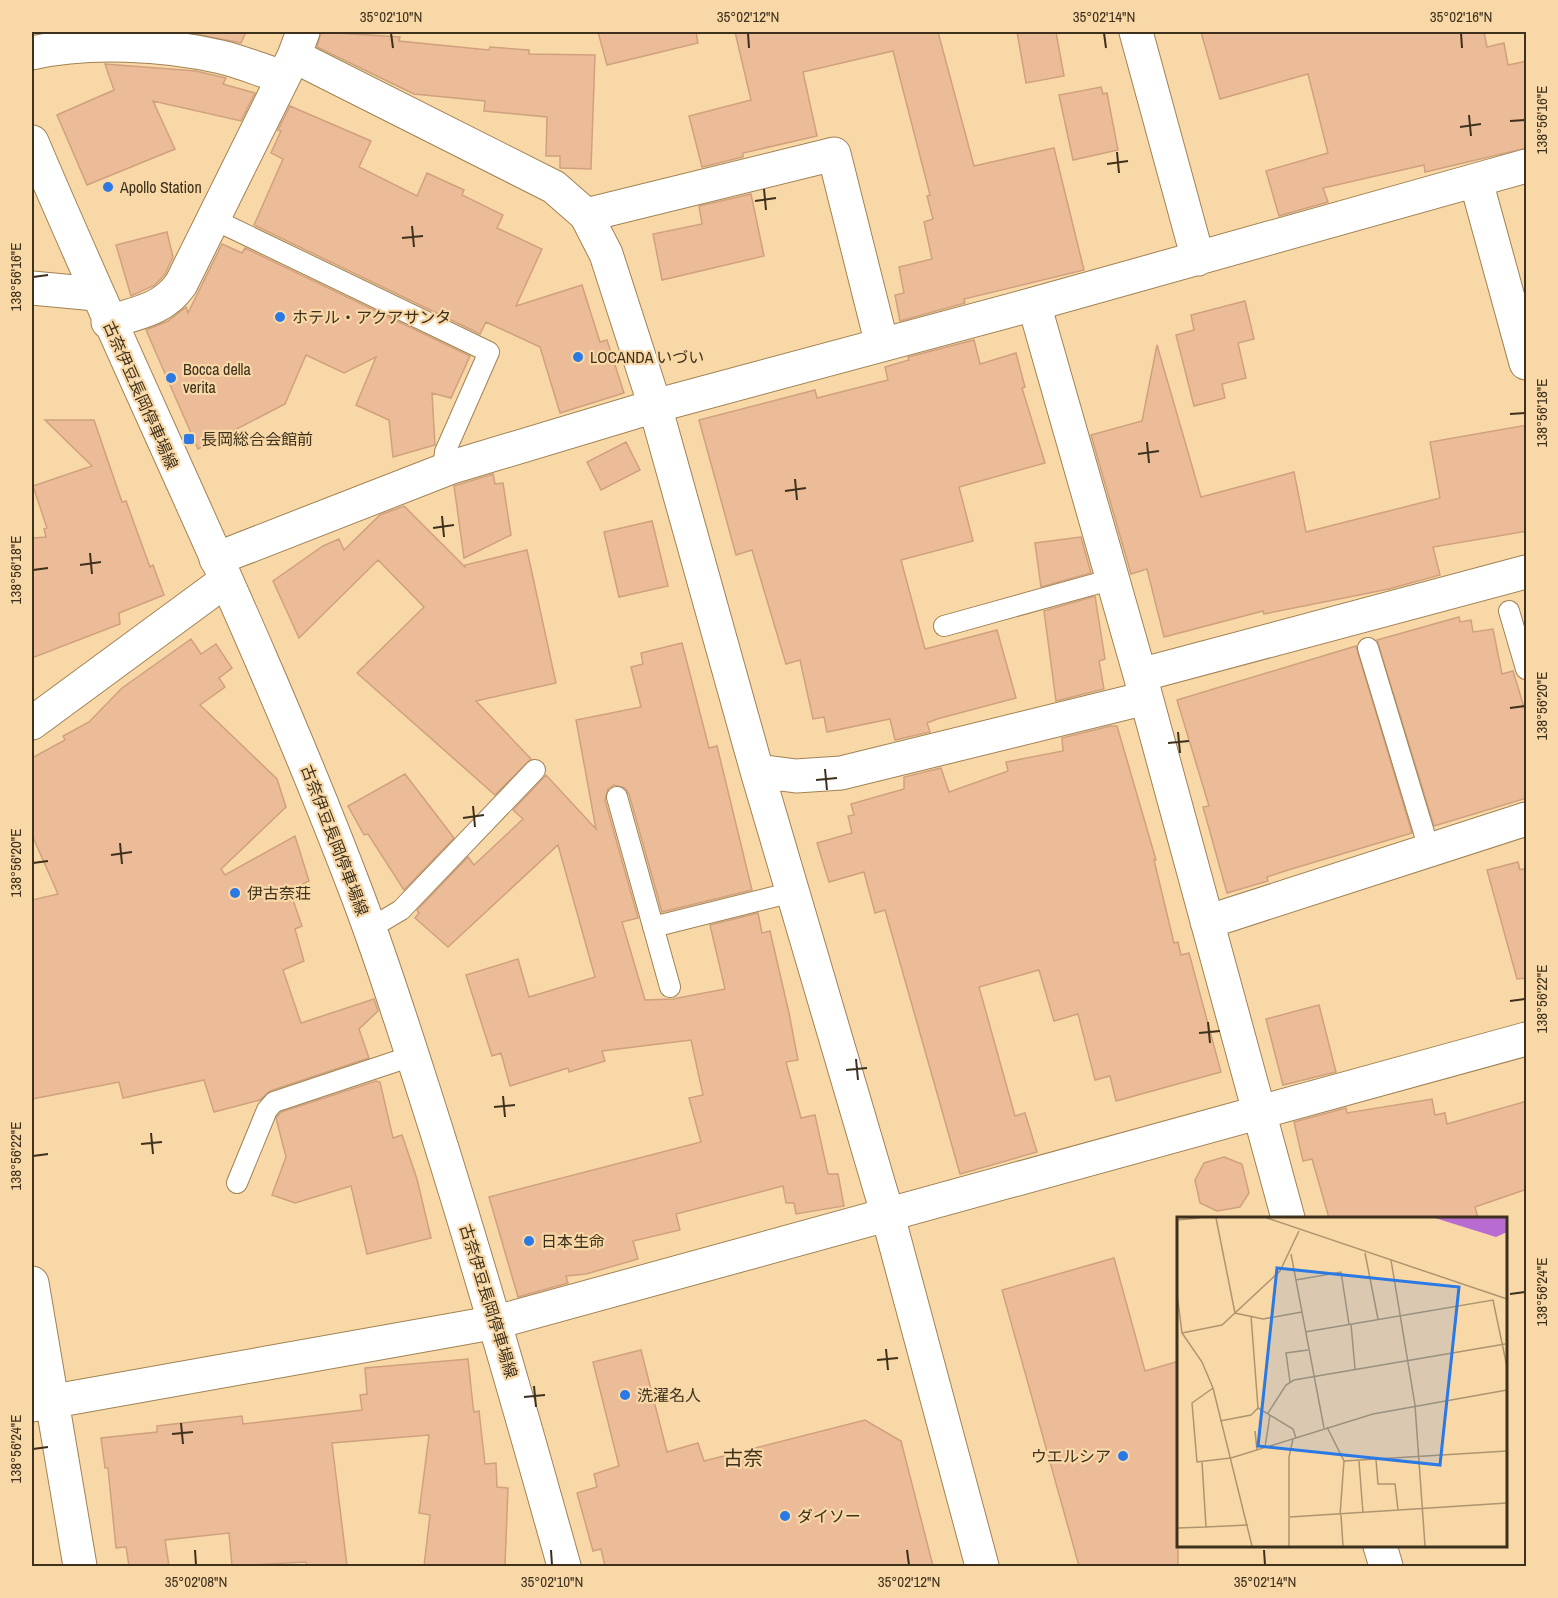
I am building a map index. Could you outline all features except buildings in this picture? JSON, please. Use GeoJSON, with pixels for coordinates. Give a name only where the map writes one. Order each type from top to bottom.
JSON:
{"type":"FeatureCollection","features":[{"type":"Feature","properties":{"kind":"street"},"geometry":{"type":"LineString","coordinates":[[1136,32],[1198,259]]}},
{"type":"Feature","properties":{"kind":"street"},"geometry":{"type":"LineString","coordinates":[[32,53],[62,46],[156,48],[221,57],[293,55],[554,187],[586,215],[606,254],[655,406],[757,771],[888,1216],[982,1566]]}},
{"type":"Feature","properties":{"kind":"street"},"geometry":{"type":"LineString","coordinates":[[32,288],[102,308],[170,299],[181,284],[293,55]]}},
{"type":"Feature","properties":{"kind":"street","name":"古奈伊豆長岡停車場線"},"geometry":{"type":"LineString","coordinates":[[32,142],[102,308],[297,744],[369,929],[497,1322],[564,1566]]}},
{"type":"Feature","properties":{"kind":"street"},"geometry":{"type":"LineString","coordinates":[[586,215],[834,154],[882,345]]}},
{"type":"Feature","properties":{"kind":"street"},"geometry":{"type":"LineString","coordinates":[[32,723],[220,570],[443,470],[655,406],[1198,259],[1527,166]]}},
{"type":"Feature","properties":{"kind":"street"},"geometry":{"type":"LineString","coordinates":[[1476,181],[1527,363]]}},
{"type":"Feature","properties":{"kind":"street"},"geometry":{"type":"LineString","coordinates":[[1034,304],[1113,579],[1288,1217]]}},
{"type":"Feature","properties":{"kind":"street"},"geometry":{"type":"LineString","coordinates":[[757,771],[796,776],[841,773],[1143,687],[1527,572]]}},
{"type":"Feature","properties":{"kind":"street"},"geometry":{"type":"LineString","coordinates":[[1207,922],[1527,819]]}},
{"type":"Feature","properties":{"kind":"street"},"geometry":{"type":"LineString","coordinates":[[42,1404],[497,1322],[1258,1115],[1527,1039]]}},
{"type":"Feature","properties":{"kind":"street"},"geometry":{"type":"LineString","coordinates":[[32,1283],[42,1404],[80,1566]]}},
{"type":"Feature","properties":{"kind":"street"},"geometry":{"type":"LineString","coordinates":[[1381,1547],[1386,1566]]}},
{"type":"Feature","properties":{"kind":"lane"},"geometry":{"type":"LineString","coordinates":[[213,219],[489,352],[445,452],[443,470]]}},
{"type":"Feature","properties":{"kind":"lane"},"geometry":{"type":"LineString","coordinates":[[944,626],[1113,579]]}},
{"type":"Feature","properties":{"kind":"lane"},"geometry":{"type":"LineString","coordinates":[[1509,611],[1527,669]]}},
{"type":"Feature","properties":{"kind":"lane"},"geometry":{"type":"LineString","coordinates":[[1368,648],[1429,849]]}},
{"type":"Feature","properties":{"kind":"lane"},"geometry":{"type":"LineString","coordinates":[[369,929],[401,910],[535,770]]}},
{"type":"Feature","properties":{"kind":"lane"},"geometry":{"type":"LineString","coordinates":[[617,797],[670,987]]}},
{"type":"Feature","properties":{"kind":"lane"},"geometry":{"type":"LineString","coordinates":[[653,927],[793,892]]}},
{"type":"Feature","properties":{"kind":"lane"},"geometry":{"type":"LineString","coordinates":[[237,1183],[267,1110],[274,1102],[412,1056]]}},
{"type":"Feature","properties":{"kind":"place","name":"Apollo Station"},"geometry":{"type":"Point","coordinates":[108,187]}},
{"type":"Feature","properties":{"kind":"place","name":"ホテル・アクアサンタ"},"geometry":{"type":"Point","coordinates":[280,317]}},
{"type":"Feature","properties":{"kind":"place","name":"LOCANDA いづい"},"geometry":{"type":"Point","coordinates":[578,357]}},
{"type":"Feature","properties":{"kind":"place","name":"Bocca della verita"},"geometry":{"type":"Point","coordinates":[171,378]}},
{"type":"Feature","properties":{"kind":"place","name":"長岡総合会館前"},"geometry":{"type":"Point","coordinates":[189,439]}},
{"type":"Feature","properties":{"kind":"place","name":"伊古奈荘"},"geometry":{"type":"Point","coordinates":[235,893]}},
{"type":"Feature","properties":{"kind":"place","name":"日本生命"},"geometry":{"type":"Point","coordinates":[529,1241]}},
{"type":"Feature","properties":{"kind":"place","name":"洗濯名人"},"geometry":{"type":"Point","coordinates":[625,1395]}},
{"type":"Feature","properties":{"kind":"place","name":"ウエルシア"},"geometry":{"type":"Point","coordinates":[1123,1456]}},
{"type":"Feature","properties":{"kind":"place","name":"ダイソー"},"geometry":{"type":"Point","coordinates":[785,1516]}},
{"type":"Feature","properties":{"kind":"district","name":"古奈"},"geometry":{"type":"Point","coordinates":[743,1457]}}]}
